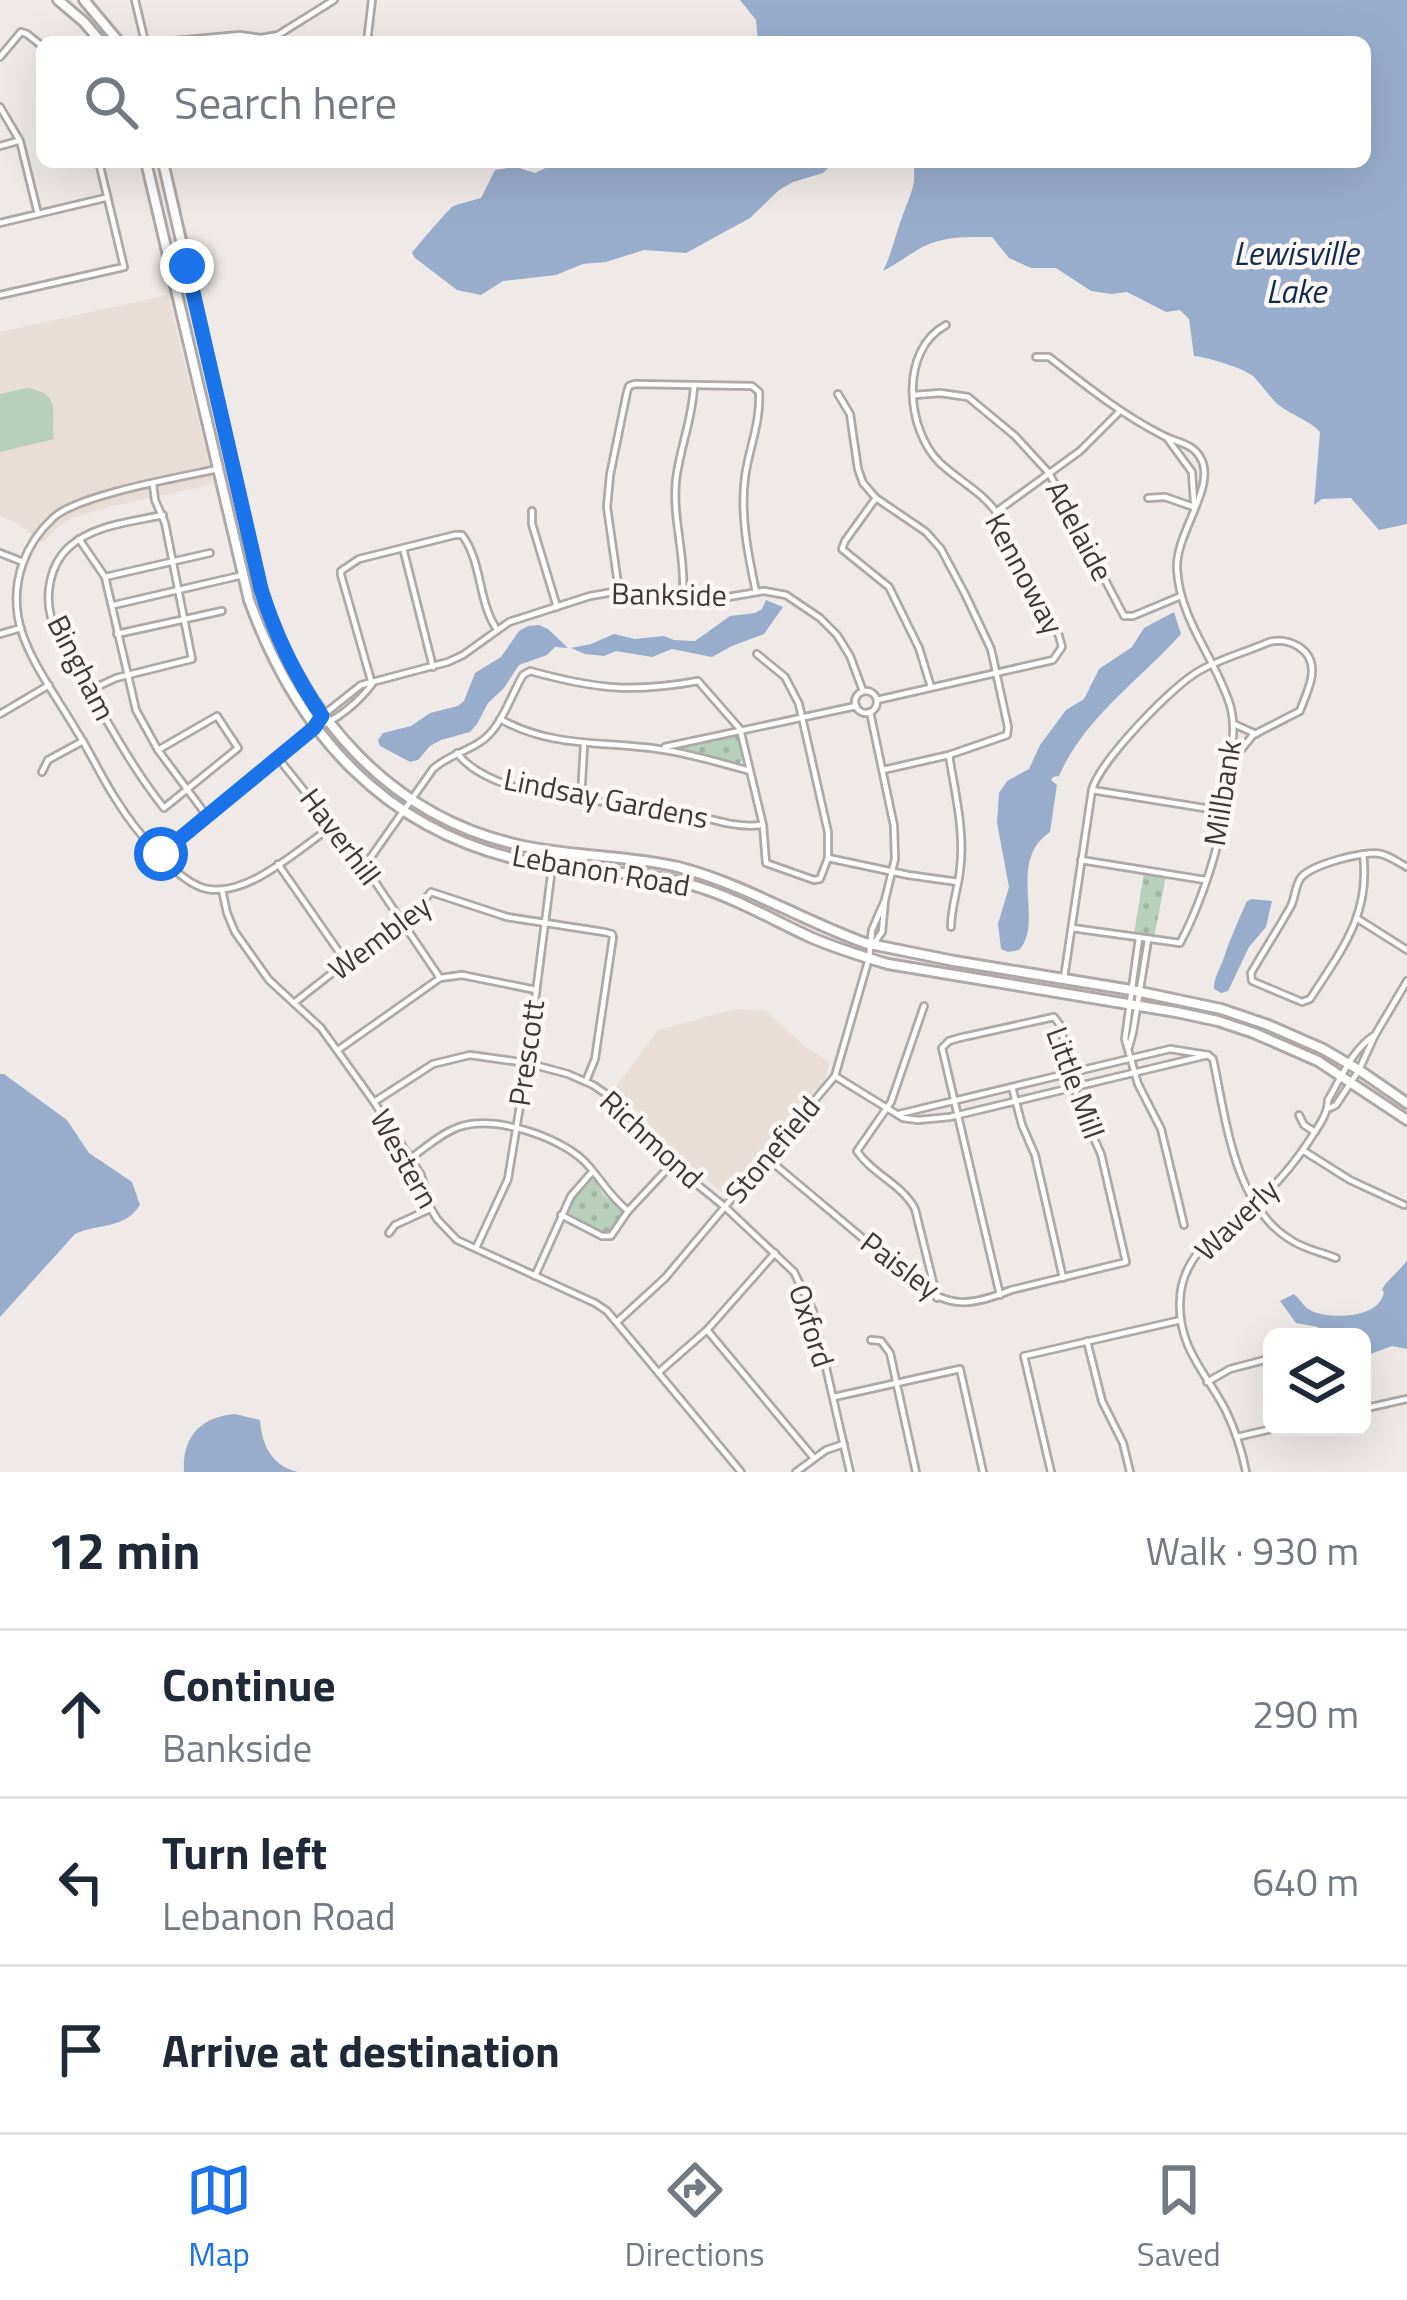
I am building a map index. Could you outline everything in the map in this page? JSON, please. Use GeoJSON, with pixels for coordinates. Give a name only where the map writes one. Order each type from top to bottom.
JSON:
{"type":"FeatureCollection","features":[{"type":"Feature","properties":{"kind":"main road"},"geometry":{"type":"LineString","coordinates":[[58,0],[95,36]]}},
{"type":"Feature","properties":{"kind":"main road"},"geometry":{"type":"LineString","coordinates":[[84,0],[113,36]]}},
{"type":"Feature","properties":{"kind":"main road","name":"Lebanon Road"},"geometry":{"type":"LineString","coordinates":[[147,168],[243,575],[265,646],[314,728],[349,767],[404,810],[475,847],[552,866],[690,884],[810,937],[887,964],[1133,1005],[1254,1033],[1318,1061],[1407,1120]]}},
{"type":"Feature","properties":{"kind":"main road","name":"Lebanon Road"},"geometry":{"type":"LineString","coordinates":[[164,168],[261,589],[276,636],[325,720],[376,772],[412,799],[475,831],[554,852],[635,860],[703,874],[741,886],[830,931],[873,945],[1196,1002],[1251,1018],[1349,1064],[1407,1103]]}},
{"type":"Feature","properties":{"kind":"main road"},"geometry":{"type":"LineString","coordinates":[[218,470],[233,466]]}},
{"type":"Feature","properties":{"kind":"street"},"geometry":{"type":"LineString","coordinates":[[135,0],[144,36]]}},
{"type":"Feature","properties":{"kind":"street"},"geometry":{"type":"LineString","coordinates":[[273,36],[334,0]]}},
{"type":"Feature","properties":{"kind":"street"},"geometry":{"type":"LineString","coordinates":[[368,36],[372,0]]}},
{"type":"Feature","properties":{"kind":"street"},"geometry":{"type":"LineString","coordinates":[[0,58],[21,32],[36,41]]}},
{"type":"Feature","properties":{"kind":"street"},"geometry":{"type":"LineString","coordinates":[[0,106],[20,140],[38,214]]}},
{"type":"Feature","properties":{"kind":"street"},"geometry":{"type":"LineString","coordinates":[[0,146],[20,140]]}},
{"type":"Feature","properties":{"kind":"street"},"geometry":{"type":"LineString","coordinates":[[0,295],[124,267],[100,168]]}},
{"type":"Feature","properties":{"kind":"street"},"geometry":{"type":"LineString","coordinates":[[0,223],[107,197]]}},
{"type":"Feature","properties":{"kind":"street","name":"Kennoway"},"geometry":{"type":"LineString","coordinates":[[946,325],[919,352],[913,376],[917,420],[928,449],[940,463],[996,512],[1062,646],[1053,660],[996,672]]}},
{"type":"Feature","properties":{"kind":"street","name":"Millbank"},"geometry":{"type":"LineString","coordinates":[[1036,357],[1048,357],[1120,411],[1199,453],[1206,472],[1177,559],[1188,620],[1230,706],[1234,724],[1229,766],[1220,832],[1180,944],[1148,940]]}},
{"type":"Feature","properties":{"kind":"street"},"geometry":{"type":"LineString","coordinates":[[683,595],[676,480],[694,385]]}},
{"type":"Feature","properties":{"kind":"street"},"geometry":{"type":"LineString","coordinates":[[619,591],[608,490],[629,386],[694,385],[757,388],[760,395],[746,477],[744,524],[756,592]]}},
{"type":"Feature","properties":{"kind":"street"},"geometry":{"type":"LineString","coordinates":[[838,394],[850,414],[863,483],[941,549],[986,636],[1008,733],[984,745],[883,770]]}},
{"type":"Feature","properties":{"kind":"street","name":"Adelaide"},"geometry":{"type":"LineString","coordinates":[[915,395],[968,397],[1015,436],[1049,473],[1124,616],[1181,596]]}},
{"type":"Feature","properties":{"kind":"street"},"geometry":{"type":"LineString","coordinates":[[996,512],[1080,451],[1120,411]]}},
{"type":"Feature","properties":{"kind":"street"},"geometry":{"type":"LineString","coordinates":[[1148,498],[1166,497],[1194,508],[1192,472],[1167,439]]}},
{"type":"Feature","properties":{"kind":"street"},"geometry":{"type":"LineString","coordinates":[[218,470],[64,509],[43,529],[23,562],[17,593],[21,628],[118,803],[184,880],[204,889],[237,887],[334,824]]}},
{"type":"Feature","properties":{"kind":"street"},"geometry":{"type":"LineString","coordinates":[[90,690],[126,675],[192,659],[174,561],[153,484]]}},
{"type":"Feature","properties":{"kind":"street"},"geometry":{"type":"LineString","coordinates":[[876,498],[842,549],[891,591],[924,658],[931,687]]}},
{"type":"Feature","properties":{"kind":"street"},"geometry":{"type":"LineString","coordinates":[[532,511],[557,607]]}},
{"type":"Feature","properties":{"kind":"street"},"geometry":{"type":"LineString","coordinates":[[163,514],[79,539],[105,577],[136,710],[158,750],[207,816]]}},
{"type":"Feature","properties":{"kind":"street"},"geometry":{"type":"LineString","coordinates":[[372,684],[341,571],[369,556],[462,536],[496,628]]}},
{"type":"Feature","properties":{"kind":"street","name":"Bingham"},"geometry":{"type":"LineString","coordinates":[[79,539],[58,559],[52,573],[49,604],[55,628],[139,775],[164,808],[188,790]]}},
{"type":"Feature","properties":{"kind":"street"},"geometry":{"type":"LineString","coordinates":[[403,548],[433,667]]}},
{"type":"Feature","properties":{"kind":"street"},"geometry":{"type":"LineString","coordinates":[[0,553],[23,562]]}},
{"type":"Feature","properties":{"kind":"street"},"geometry":{"type":"LineString","coordinates":[[105,577],[210,553]]}},
{"type":"Feature","properties":{"kind":"street"},"geometry":{"type":"LineString","coordinates":[[111,606],[243,575]]}},
{"type":"Feature","properties":{"kind":"street","name":"Bankside"},"geometry":{"type":"LineString","coordinates":[[161,854],[361,686],[433,667],[463,655],[496,628],[590,596],[619,591],[728,597],[771,591],[786,595],[826,623],[846,649],[863,691]]}},
{"type":"Feature","properties":{"kind":"street"},"geometry":{"type":"LineString","coordinates":[[117,634],[222,611]]}},
{"type":"Feature","properties":{"kind":"street"},"geometry":{"type":"LineString","coordinates":[[0,634],[21,628]]}},
{"type":"Feature","properties":{"kind":"street"},"geometry":{"type":"LineString","coordinates":[[1064,979],[1092,790],[1100,770],[1144,719],[1196,672],[1280,640],[1298,646],[1312,673],[1300,711],[1256,734],[1229,766]]}},
{"type":"Feature","properties":{"kind":"street"},"geometry":{"type":"LineString","coordinates":[[363,864],[433,769],[482,741],[530,671],[574,684],[646,690],[698,681],[740,730],[763,825],[765,860],[820,879],[828,858],[825,817],[802,717],[785,676],[757,654]]}},
{"type":"Feature","properties":{"kind":"street"},"geometry":{"type":"LineString","coordinates":[[877,700],[996,672]]}},
{"type":"Feature","properties":{"kind":"street"},"geometry":{"type":"LineString","coordinates":[[0,714],[49,685]]}},
{"type":"Feature","properties":{"kind":"street"},"geometry":{"type":"LineString","coordinates":[[863,691],[872,692],[877,700],[870,712],[856,706],[856,697],[863,691]]}},
{"type":"Feature","properties":{"kind":"street"},"geometry":{"type":"LineString","coordinates":[[659,749],[856,706]]}},
{"type":"Feature","properties":{"kind":"street"},"geometry":{"type":"LineString","coordinates":[[870,712],[896,846],[885,901],[871,936],[873,945]]}},
{"type":"Feature","properties":{"kind":"street"},"geometry":{"type":"LineString","coordinates":[[158,750],[217,716],[238,748],[188,790]]}},
{"type":"Feature","properties":{"kind":"street"},"geometry":{"type":"LineString","coordinates":[[500,719],[550,738],[659,749],[750,771]]}},
{"type":"Feature","properties":{"kind":"street"},"geometry":{"type":"LineString","coordinates":[[1234,724],[1256,734]]}},
{"type":"Feature","properties":{"kind":"street"},"geometry":{"type":"LineString","coordinates":[[42,772],[48,760],[83,741]]}},
{"type":"Feature","properties":{"kind":"street"},"geometry":{"type":"LineString","coordinates":[[581,799],[584,745]]}},
{"type":"Feature","properties":{"kind":"street","name":"Lindsay Gardens"},"geometry":{"type":"LineString","coordinates":[[457,753],[471,768],[521,788],[669,809],[744,827],[763,825]]}},
{"type":"Feature","properties":{"kind":"street"},"geometry":{"type":"LineString","coordinates":[[949,755],[961,817],[961,854],[950,927]]}},
{"type":"Feature","properties":{"kind":"street","name":"Haverhill"},"geometry":{"type":"LineString","coordinates":[[278,758],[334,824],[440,978]]}},
{"type":"Feature","properties":{"kind":"street"},"geometry":{"type":"LineString","coordinates":[[1092,790],[1223,811]]}},
{"type":"Feature","properties":{"kind":"street","name":"Prescott"},"geometry":{"type":"LineString","coordinates":[[476,1248],[508,1180],[554,852]]}},
{"type":"Feature","properties":{"kind":"street"},"geometry":{"type":"LineString","coordinates":[[1363,854],[1365,892],[1358,919],[1311,998],[1306,1002],[1254,982],[1251,973],[1294,900],[1300,880],[1312,868],[1363,854],[1382,854],[1407,867]]}},
{"type":"Feature","properties":{"kind":"street"},"geometry":{"type":"LineString","coordinates":[[828,858],[958,883]]}},
{"type":"Feature","properties":{"kind":"street"},"geometry":{"type":"LineString","coordinates":[[1081,860],[1205,880]]}},
{"type":"Feature","properties":{"kind":"street"},"geometry":{"type":"LineString","coordinates":[[278,864],[346,962]]}},
{"type":"Feature","properties":{"kind":"street","name":"Western"},"geometry":{"type":"LineString","coordinates":[[222,890],[236,932],[262,972],[322,1028],[410,1159],[425,1184],[431,1209],[451,1235],[595,1303],[617,1322],[742,1472]]}},
{"type":"Feature","properties":{"kind":"street","name":"Wembley"},"geometry":{"type":"LineString","coordinates":[[294,1003],[403,925],[431,892],[493,914],[612,934],[595,1059],[586,1082]]}},
{"type":"Feature","properties":{"kind":"street"},"geometry":{"type":"LineString","coordinates":[[1358,919],[1407,950]]}},
{"type":"Feature","properties":{"kind":"street"},"geometry":{"type":"LineString","coordinates":[[1072,928],[1148,940],[1125,1030],[1135,1073],[1164,1137],[1184,1225]]}},
{"type":"Feature","properties":{"kind":"street"},"geometry":{"type":"LineString","coordinates":[[1136,991],[1139,938]]}},
{"type":"Feature","properties":{"kind":"street","name":"Stonefield"},"geometry":{"type":"LineString","coordinates":[[617,1322],[645,1299],[836,1076],[873,945]]}},
{"type":"Feature","properties":{"kind":"street"},"geometry":{"type":"LineString","coordinates":[[337,1051],[440,978],[462,975],[536,990]]}},
{"type":"Feature","properties":{"kind":"street"},"geometry":{"type":"LineString","coordinates":[[1346,1079],[1359,1070],[1407,981]]}},
{"type":"Feature","properties":{"kind":"street"},"geometry":{"type":"LineString","coordinates":[[924,1006],[897,1088],[857,1153],[910,1199],[938,1299]]}},
{"type":"Feature","properties":{"kind":"street","name":"Little Mill"},"geometry":{"type":"LineString","coordinates":[[953,1100],[942,1048],[949,1041],[1054,1017],[1081,1112],[1101,1154],[1126,1262]]}},
{"type":"Feature","properties":{"kind":"street"},"geometry":{"type":"LineString","coordinates":[[1346,1079],[1349,1064],[1375,1035]]}},
{"type":"Feature","properties":{"kind":"street"},"geometry":{"type":"LineString","coordinates":[[899,1114],[1153,1053],[1186,1049],[1208,1054],[1240,1175],[1255,1203],[1288,1239],[1336,1258]]}},
{"type":"Feature","properties":{"kind":"street"},"geometry":{"type":"LineString","coordinates":[[836,1076],[903,1118],[918,1120],[1208,1054]]}},
{"type":"Feature","properties":{"kind":"street","name":"Richmond"},"geometry":{"type":"LineString","coordinates":[[374,1102],[433,1064],[470,1055],[568,1073],[618,1102],[672,1164],[725,1207]]}},
{"type":"Feature","properties":{"kind":"street","name":"Waverly"},"geometry":{"type":"LineString","coordinates":[[1181,1320],[1180,1292],[1195,1256],[1286,1173],[1329,1109],[1328,1100],[1346,1079]]}},
{"type":"Feature","properties":{"kind":"street"},"geometry":{"type":"LineString","coordinates":[[1012,1087],[1035,1155],[1063,1278]]}},
{"type":"Feature","properties":{"kind":"street"},"geometry":{"type":"LineString","coordinates":[[953,1100],[1000,1295]]}},
{"type":"Feature","properties":{"kind":"street"},"geometry":{"type":"LineString","coordinates":[[1299,1115],[1315,1132]]}},
{"type":"Feature","properties":{"kind":"street"},"geometry":{"type":"LineString","coordinates":[[410,1159],[463,1126],[516,1129],[551,1138],[576,1154],[628,1210]]}},
{"type":"Feature","properties":{"kind":"street"},"geometry":{"type":"LineString","coordinates":[[1303,1150],[1350,1180],[1404,1205]]}},
{"type":"Feature","properties":{"kind":"street","name":"Paisley"},"geometry":{"type":"LineString","coordinates":[[766,1158],[938,1299],[959,1304],[1126,1262]]}},
{"type":"Feature","properties":{"kind":"street"},"geometry":{"type":"LineString","coordinates":[[562,1215],[607,1238],[672,1164]]}},
{"type":"Feature","properties":{"kind":"street"},"geometry":{"type":"LineString","coordinates":[[535,1276],[562,1215],[580,1183],[593,1171]]}},
{"type":"Feature","properties":{"kind":"street","name":"Oxford"},"geometry":{"type":"LineString","coordinates":[[725,1207],[776,1253],[806,1292],[850,1472]]}},
{"type":"Feature","properties":{"kind":"street"},"geometry":{"type":"LineString","coordinates":[[389,1233],[395,1225],[431,1209]]}},
{"type":"Feature","properties":{"kind":"street"},"geometry":{"type":"LineString","coordinates":[[659,1372],[707,1330],[776,1253]]}},
{"type":"Feature","properties":{"kind":"street"},"geometry":{"type":"LineString","coordinates":[[920,1287],[931,1272]]}},
{"type":"Feature","properties":{"kind":"street"},"geometry":{"type":"LineString","coordinates":[[1051,1472],[1024,1356],[1181,1320],[1192,1357],[1237,1437],[1246,1472]]}},
{"type":"Feature","properties":{"kind":"street"},"geometry":{"type":"LineString","coordinates":[[707,1330],[813,1457]]}},
{"type":"Feature","properties":{"kind":"street"},"geometry":{"type":"LineString","coordinates":[[871,1340],[885,1345],[916,1472]]}},
{"type":"Feature","properties":{"kind":"street"},"geometry":{"type":"LineString","coordinates":[[1087,1341],[1102,1401],[1123,1444],[1130,1472]]}},
{"type":"Feature","properties":{"kind":"street"},"geometry":{"type":"LineString","coordinates":[[1207,1382],[1230,1369],[1263,1360]]}},
{"type":"Feature","properties":{"kind":"street"},"geometry":{"type":"LineString","coordinates":[[832,1397],[960,1369],[983,1472]]}},
{"type":"Feature","properties":{"kind":"street"},"geometry":{"type":"LineString","coordinates":[[1371,1406],[1407,1399]]}},
{"type":"Feature","properties":{"kind":"street"},"geometry":{"type":"LineString","coordinates":[[1237,1437],[1263,1431]]}},
{"type":"Feature","properties":{"kind":"street"},"geometry":{"type":"LineString","coordinates":[[796,1472],[813,1457],[844,1444]]}},
{"type":"Feature","properties":{"kind":"shaded area"},"geometry":{"type":"Polygon","coordinates":[[[168,295],[214,484],[72,518],[42,543],[0,516],[0,332],[168,295]]]}},
{"type":"Feature","properties":{"kind":"shaded area"},"geometry":{"type":"Polygon","coordinates":[[[735,1009],[766,1011],[804,1046],[830,1062],[824,1081],[722,1192],[671,1151],[614,1089],[658,1030],[735,1009]]]}},
{"type":"Feature","properties":{"kind":"green space"},"geometry":{"type":"Polygon","coordinates":[[[27,388],[51,400],[54,439],[0,452],[0,394],[27,388]]]}},
{"type":"Feature","properties":{"kind":"green space"},"geometry":{"type":"Polygon","coordinates":[[[734,734],[744,759],[738,764],[673,747],[734,734]]]}},
{"type":"Feature","properties":{"kind":"green space"},"geometry":{"type":"Polygon","coordinates":[[[1144,873],[1166,876],[1154,938],[1134,934],[1144,873]]]}},
{"type":"Feature","properties":{"kind":"green space"},"geometry":{"type":"Polygon","coordinates":[[[594,1179],[622,1212],[608,1234],[573,1219],[568,1211],[581,1188],[594,1179]]]}},
{"type":"Feature","properties":{"kind":"water","name":"Lewisville Lake"},"geometry":{"type":"Polygon","coordinates":[[[740,0],[1407,0],[1407,524],[1379,530],[1351,498],[1322,499],[1314,505],[1320,432],[1280,406],[1251,375],[1194,356],[1189,319],[1180,310],[1166,312],[1127,292],[1091,291],[1056,268],[1031,268],[1009,258],[992,237],[937,241],[883,271],[913,188],[913,168],[1371,168],[1371,36],[757,36],[756,20],[740,0]]]}},
{"type":"Feature","properties":{"kind":"water"},"geometry":{"type":"Polygon","coordinates":[[[519,168],[535,173],[545,168],[828,168],[779,190],[750,218],[686,253],[644,250],[556,275],[503,281],[481,295],[457,290],[415,258],[414,250],[452,207],[481,198],[495,170],[519,168]]]}},
{"type":"Feature","properties":{"kind":"water"},"geometry":{"type":"Polygon","coordinates":[[[766,600],[783,607],[764,634],[712,657],[672,649],[652,657],[616,651],[604,656],[571,648],[614,634],[695,641],[730,616],[762,609],[766,600]]]}},
{"type":"Feature","properties":{"kind":"water"},"geometry":{"type":"Polygon","coordinates":[[[1174,612],[1181,634],[1098,718],[1059,776],[1051,780],[1057,785],[1050,832],[1030,859],[1026,938],[1019,950],[1001,949],[998,924],[1009,887],[997,823],[999,793],[1007,781],[1029,769],[1066,710],[1084,699],[1099,669],[1132,647],[1144,628],[1174,612]]]}},
{"type":"Feature","properties":{"kind":"water"},"geometry":{"type":"Polygon","coordinates":[[[539,625],[568,648],[555,647],[519,665],[470,732],[441,740],[410,762],[380,746],[383,733],[458,706],[475,673],[501,657],[519,631],[539,625]]]}},
{"type":"Feature","properties":{"kind":"water"},"geometry":{"type":"Polygon","coordinates":[[[1247,901],[1272,901],[1266,927],[1249,947],[1228,991],[1221,993],[1214,989],[1216,977],[1247,901]]]}},
{"type":"Feature","properties":{"kind":"water"},"geometry":{"type":"Polygon","coordinates":[[[0,1074],[67,1120],[89,1153],[132,1182],[140,1205],[126,1219],[75,1234],[0,1317],[0,1074]]]}},
{"type":"Feature","properties":{"kind":"water"},"geometry":{"type":"Polygon","coordinates":[[[1407,1261],[1407,1349],[1392,1346],[1371,1354],[1371,1328],[1296,1323],[1280,1301],[1294,1294],[1314,1312],[1346,1316],[1375,1306],[1384,1286],[1407,1261]]]}},
{"type":"Feature","properties":{"kind":"water"},"geometry":{"type":"Polygon","coordinates":[[[235,1414],[260,1420],[270,1453],[281,1465],[298,1472],[184,1472],[186,1449],[196,1431],[212,1419],[235,1414]]]}},
{"type":"Feature","properties":{"kind":"route"},"geometry":{"type":"LineString","coordinates":[[161,854],[314,728],[322,716],[276,636],[261,589],[187,266]]}}]}
